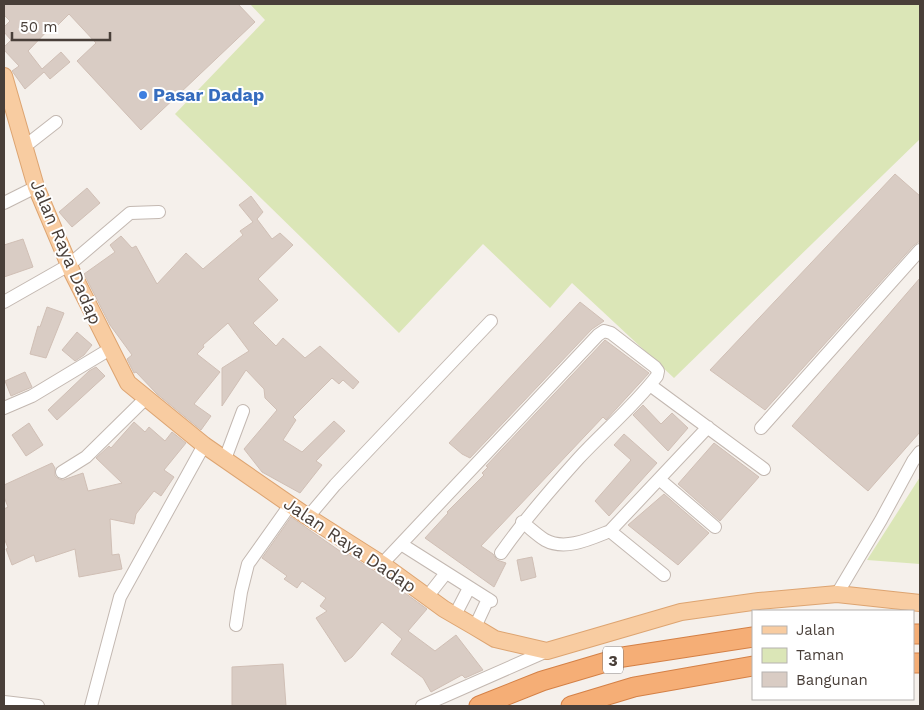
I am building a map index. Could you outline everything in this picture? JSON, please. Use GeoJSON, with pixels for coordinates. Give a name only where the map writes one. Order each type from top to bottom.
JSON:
{"type":"FeatureCollection","features":[{"type":"Feature","properties":{"kind":"highway","name":"3"},"geometry":{"type":"LineString","coordinates":[[479,706],[542,681],[624,657],[752,637]]}},
{"type":"Feature","properties":{"kind":"highway","name":"3"},"geometry":{"type":"LineString","coordinates":[[571,706],[634,687],[752,666]]}},
{"type":"Feature","properties":{"kind":"main road","name":"Jalan Raya Dadap"},"geometry":{"type":"LineString","coordinates":[[5,86],[36,187],[69,265],[128,383],[204,445],[290,505],[382,564],[427,597],[495,639],[547,651],[681,612],[837,594],[920,604]]}},
{"type":"Feature","properties":{"kind":"street"},"geometry":{"type":"LineString","coordinates":[[24,147],[56,122]]}},
{"type":"Feature","properties":{"kind":"street"},"geometry":{"type":"LineString","coordinates":[[4,202],[36,187]]}},
{"type":"Feature","properties":{"kind":"street"},"geometry":{"type":"LineString","coordinates":[[4,302],[69,265],[130,213],[159,212]]}},
{"type":"Feature","properties":{"kind":"street"},"geometry":{"type":"LineString","coordinates":[[762,428],[920,250]]}},
{"type":"Feature","properties":{"kind":"street"},"geometry":{"type":"LineString","coordinates":[[308,517],[335,485],[491,320]]}},
{"type":"Feature","properties":{"kind":"street"},"geometry":{"type":"LineString","coordinates":[[382,564],[598,335],[604,331],[611,333],[655,368],[658,371],[657,376],[522,522],[501,553]]}},
{"type":"Feature","properties":{"kind":"street"},"geometry":{"type":"LineString","coordinates":[[7,406],[32,396],[110,349]]}},
{"type":"Feature","properties":{"kind":"street"},"geometry":{"type":"LineString","coordinates":[[650,385],[764,468]]}},
{"type":"Feature","properties":{"kind":"street"},"geometry":{"type":"LineString","coordinates":[[62,472],[86,457],[146,398]]}},
{"type":"Feature","properties":{"kind":"street"},"geometry":{"type":"LineString","coordinates":[[225,459],[243,411]]}},
{"type":"Feature","properties":{"kind":"street"},"geometry":{"type":"LineString","coordinates":[[522,522],[545,540],[556,543],[575,544],[610,531],[708,427]]}},
{"type":"Feature","properties":{"kind":"street"},"geometry":{"type":"LineString","coordinates":[[92,706],[120,596],[204,445]]}},
{"type":"Feature","properties":{"kind":"street"},"geometry":{"type":"LineString","coordinates":[[837,594],[913,461],[920,452]]}},
{"type":"Feature","properties":{"kind":"street"},"geometry":{"type":"LineString","coordinates":[[659,479],[715,527]]}},
{"type":"Feature","properties":{"kind":"street"},"geometry":{"type":"LineString","coordinates":[[236,625],[248,564],[290,505]]}},
{"type":"Feature","properties":{"kind":"street"},"geometry":{"type":"LineString","coordinates":[[610,531],[664,575]]}},
{"type":"Feature","properties":{"kind":"street"},"geometry":{"type":"LineString","coordinates":[[402,544],[489,600],[475,627]]}},
{"type":"Feature","properties":{"kind":"street"},"geometry":{"type":"LineString","coordinates":[[427,597],[446,573]]}},
{"type":"Feature","properties":{"kind":"street"},"geometry":{"type":"LineString","coordinates":[[455,615],[469,588]]}},
{"type":"Feature","properties":{"kind":"street"},"geometry":{"type":"LineString","coordinates":[[422,706],[547,651]]}},
{"type":"Feature","properties":{"kind":"street"},"geometry":{"type":"LineString","coordinates":[[4,702],[38,706]]}},
{"type":"Feature","properties":{"kind":"green space"},"geometry":{"type":"Polygon","coordinates":[[[250,4],[920,4],[920,139],[674,378],[572,283],[550,308],[483,244],[399,333],[175,114],[265,20],[250,4]]]}},
{"type":"Feature","properties":{"kind":"green space"},"geometry":{"type":"Polygon","coordinates":[[[920,477],[920,564],[867,560],[920,477]]]}},
{"type":"Feature","properties":{"kind":"building","name":"Pasar Dadap"},"geometry":{"type":"Polygon","coordinates":[[[4,4],[238,4],[255,22],[141,130],[77,61],[96,43],[69,14],[55,28],[53,25],[28,51],[42,69],[61,52],[70,62],[50,79],[44,72],[25,89],[12,71],[19,66],[4,50],[4,47],[11,40],[4,32],[4,27],[10,21],[4,15],[4,4]]]}},
{"type":"Feature","properties":{"kind":"building"},"geometry":{"type":"Polygon","coordinates":[[[895,174],[920,196],[920,241],[914,245],[765,410],[710,370],[895,174]]]}},
{"type":"Feature","properties":{"kind":"building"},"geometry":{"type":"Polygon","coordinates":[[[87,188],[100,203],[72,227],[59,212],[87,188]]]}},
{"type":"Feature","properties":{"kind":"building"},"geometry":{"type":"Polygon","coordinates":[[[251,196],[263,212],[257,219],[272,239],[280,233],[293,245],[258,279],[278,300],[253,323],[276,346],[283,338],[305,358],[320,346],[359,382],[353,389],[343,380],[339,384],[332,378],[293,417],[296,420],[283,440],[302,452],[334,421],[345,431],[316,461],[322,465],[300,493],[262,472],[244,449],[277,410],[265,398],[264,389],[246,370],[222,406],[222,368],[249,351],[228,323],[203,345],[204,347],[197,354],[220,372],[194,404],[211,416],[201,430],[157,394],[136,372],[134,373],[127,359],[132,355],[110,325],[84,274],[115,252],[110,245],[121,236],[132,248],[136,246],[157,284],[186,253],[203,269],[243,235],[240,231],[253,222],[239,205],[251,196]]]}},
{"type":"Feature","properties":{"kind":"building"},"geometry":{"type":"Polygon","coordinates":[[[23,239],[33,267],[4,277],[4,245],[23,239]]]}},
{"type":"Feature","properties":{"kind":"building"},"geometry":{"type":"Polygon","coordinates":[[[920,278],[920,432],[868,491],[792,426],[920,278]]]}},
{"type":"Feature","properties":{"kind":"building"},"geometry":{"type":"Polygon","coordinates":[[[580,302],[604,321],[592,329],[470,458],[449,443],[580,302]]]}},
{"type":"Feature","properties":{"kind":"building"},"geometry":{"type":"Polygon","coordinates":[[[47,307],[64,313],[46,358],[30,354],[38,326],[40,327],[47,307]]]}},
{"type":"Feature","properties":{"kind":"building"},"geometry":{"type":"Polygon","coordinates":[[[77,332],[92,345],[84,355],[75,361],[62,350],[77,332]]]}},
{"type":"Feature","properties":{"kind":"building"},"geometry":{"type":"Polygon","coordinates":[[[605,340],[649,373],[606,420],[603,417],[481,546],[493,554],[497,560],[506,563],[494,587],[425,538],[447,512],[484,475],[482,473],[488,467],[486,466],[605,340]]]}},
{"type":"Feature","properties":{"kind":"building"},"geometry":{"type":"Polygon","coordinates":[[[96,367],[105,376],[57,420],[48,410],[89,371],[96,367]]]}},
{"type":"Feature","properties":{"kind":"building"},"geometry":{"type":"Polygon","coordinates":[[[25,372],[32,387],[11,396],[5,381],[25,372]]]}},
{"type":"Feature","properties":{"kind":"building"},"geometry":{"type":"Polygon","coordinates":[[[643,405],[661,424],[672,413],[688,428],[668,451],[633,415],[643,405]]]}},
{"type":"Feature","properties":{"kind":"building"},"geometry":{"type":"Polygon","coordinates":[[[134,422],[145,432],[149,427],[165,441],[172,432],[186,443],[164,470],[174,477],[161,496],[154,491],[136,514],[134,524],[110,519],[112,555],[119,554],[122,569],[79,577],[75,549],[36,562],[34,555],[12,565],[4,538],[4,509],[8,507],[4,497],[4,485],[52,463],[55,468],[55,476],[59,479],[63,480],[83,473],[88,491],[122,483],[96,458],[109,446],[111,448],[134,422]]]}},
{"type":"Feature","properties":{"kind":"building"},"geometry":{"type":"Polygon","coordinates":[[[29,423],[43,445],[26,456],[12,435],[29,423]]]}},
{"type":"Feature","properties":{"kind":"building"},"geometry":{"type":"Polygon","coordinates":[[[624,434],[657,463],[609,516],[595,501],[631,460],[614,445],[624,434]]]}},
{"type":"Feature","properties":{"kind":"building"},"geometry":{"type":"Polygon","coordinates":[[[714,443],[759,477],[720,521],[678,484],[714,443]]]}},
{"type":"Feature","properties":{"kind":"building"},"geometry":{"type":"Polygon","coordinates":[[[664,494],[709,533],[678,565],[628,525],[664,494]]]}},
{"type":"Feature","properties":{"kind":"building"},"geometry":{"type":"Polygon","coordinates":[[[291,517],[347,556],[348,554],[376,572],[427,609],[408,631],[435,651],[456,635],[483,670],[465,678],[462,675],[431,692],[423,678],[391,654],[402,639],[382,622],[352,657],[345,662],[316,618],[327,611],[320,606],[326,598],[302,581],[297,588],[284,579],[287,576],[262,558],[291,517]]]}},
{"type":"Feature","properties":{"kind":"building"},"geometry":{"type":"Polygon","coordinates":[[[532,557],[536,577],[521,581],[517,560],[532,557]]]}},
{"type":"Feature","properties":{"kind":"building"},"geometry":{"type":"Polygon","coordinates":[[[283,664],[286,706],[232,706],[232,667],[283,664]]]}},
{"type":"Feature","properties":{"kind":"place","name":"Pasar Dadap"},"geometry":{"type":"Point","coordinates":[143,95]}}]}
